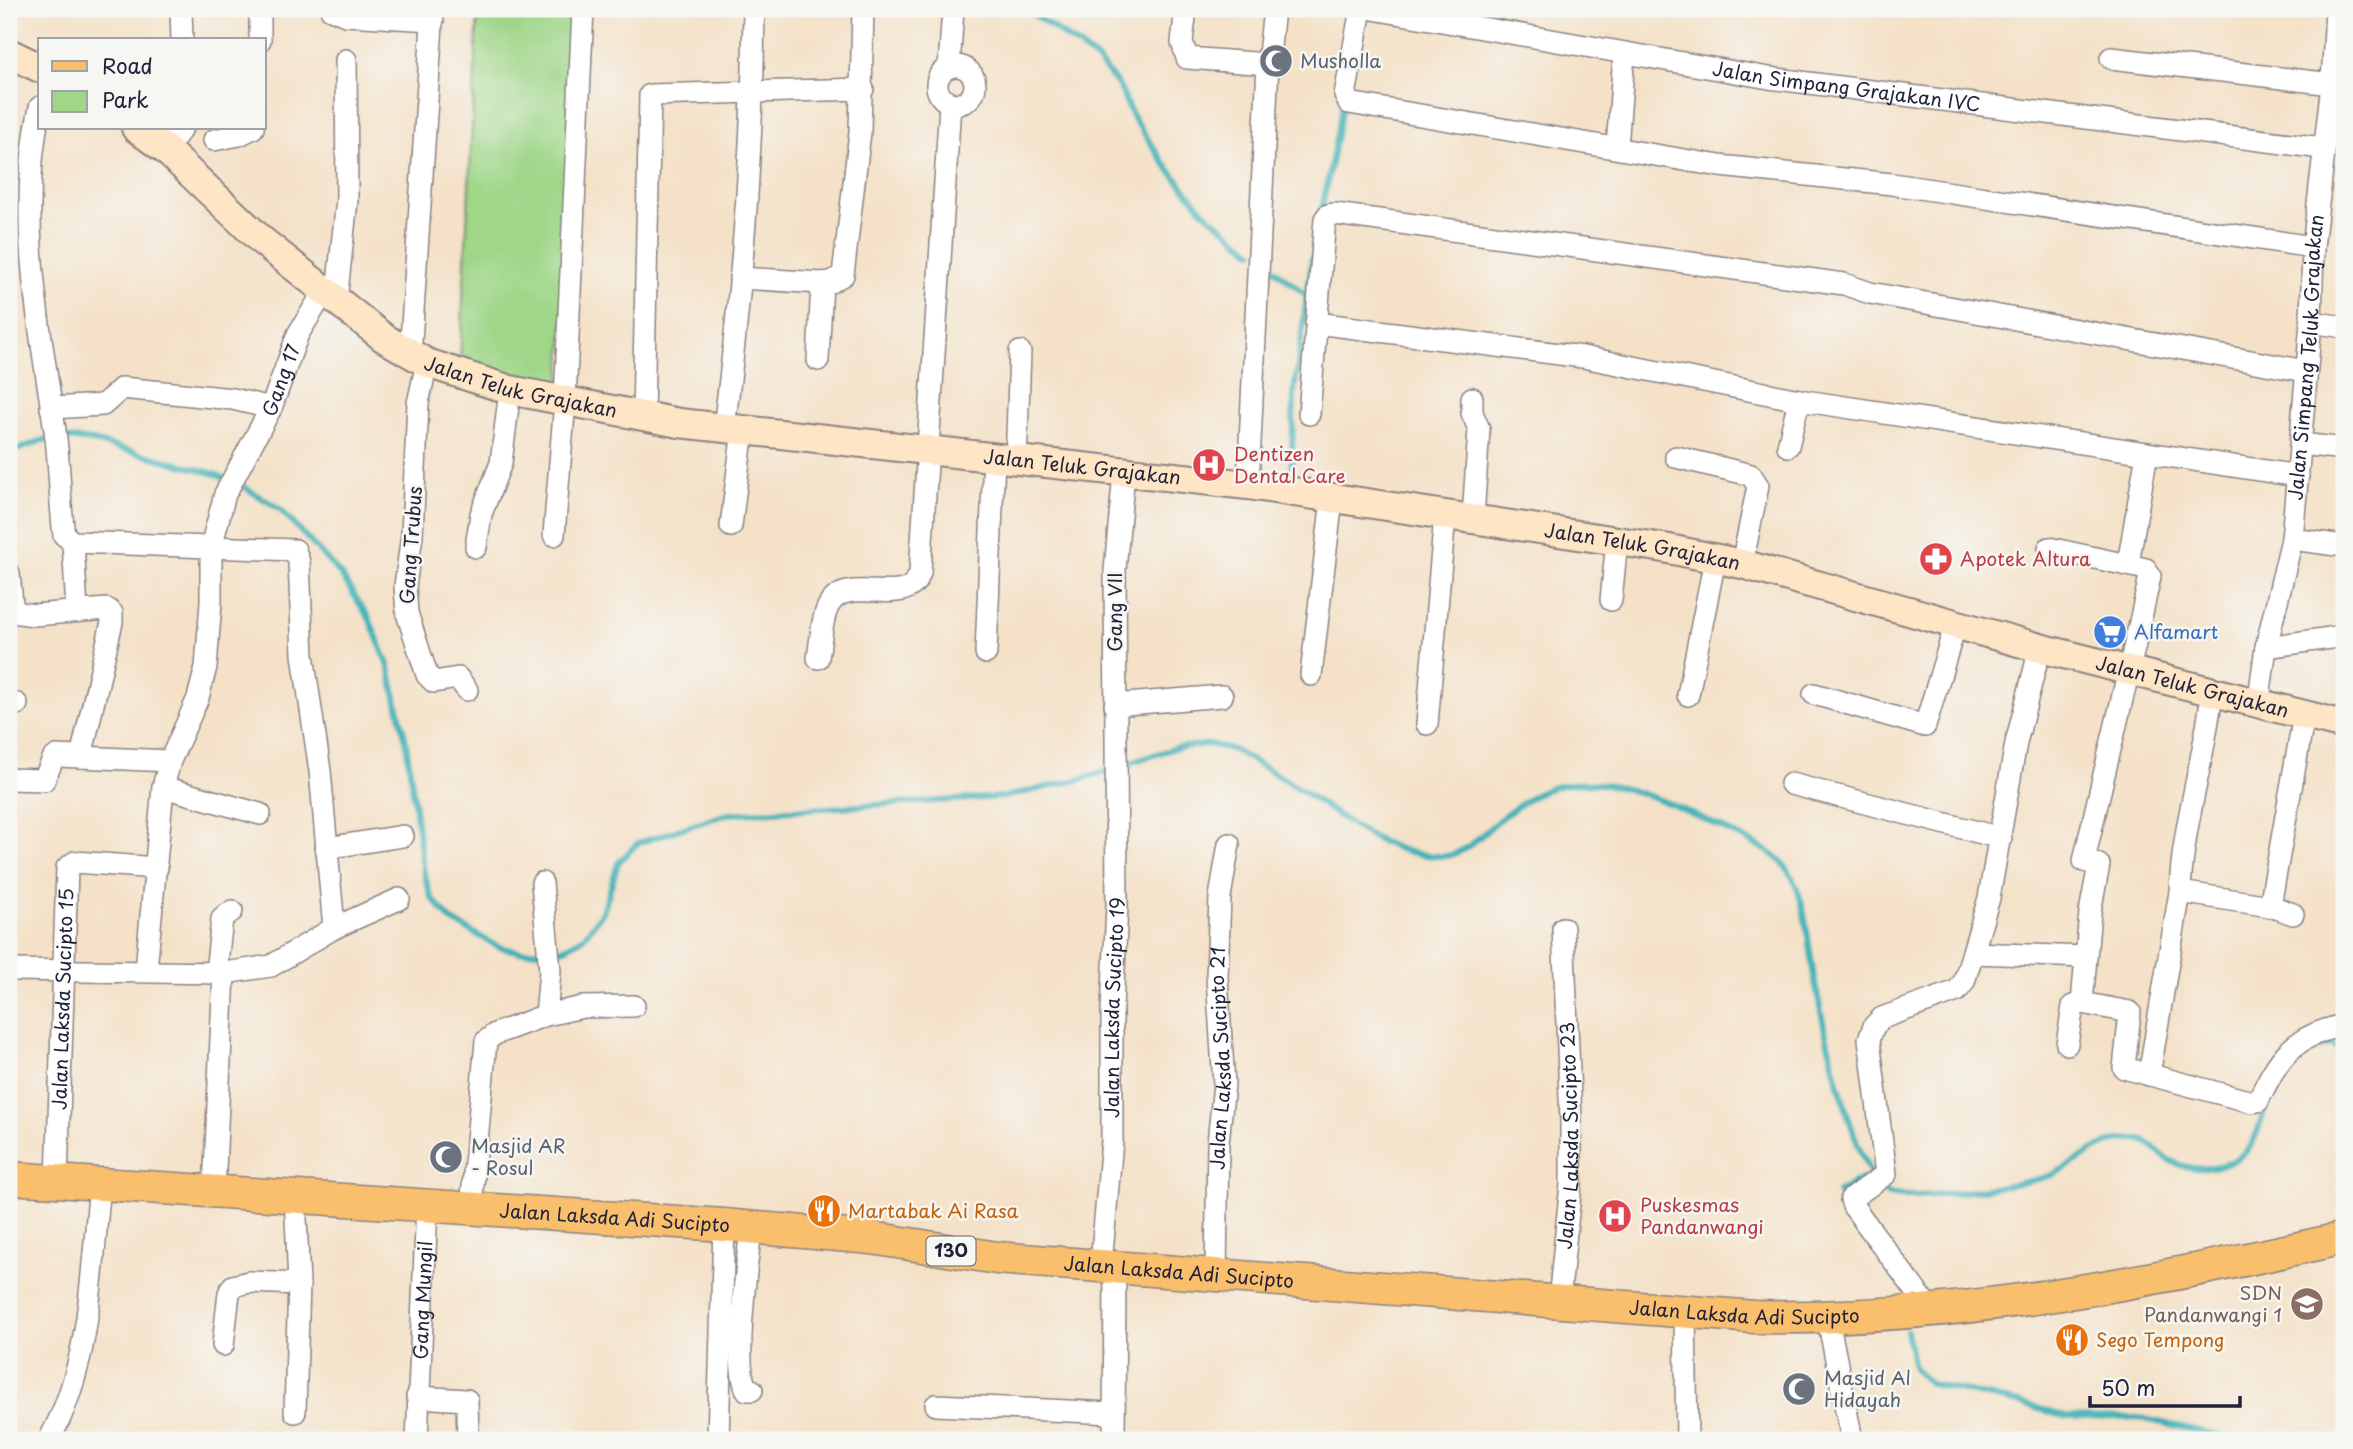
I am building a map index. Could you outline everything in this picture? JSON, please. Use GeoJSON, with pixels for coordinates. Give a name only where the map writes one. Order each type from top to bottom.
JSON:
{"type":"FeatureCollection","features":[{"type":"Feature","properties":{"kind":"main road","name":"Jalan Laksda Adi Sucipto"},"geometry":{"type":"LineString","coordinates":[[9,1178],[471,1208],[872,1238],[997,1258],[1685,1311],[1828,1319],[1931,1311],[2145,1282],[2344,1238]]}},
{"type":"Feature","properties":{"kind":"street"},"geometry":{"type":"LineString","coordinates":[[181,9],[182,38]]}},
{"type":"Feature","properties":{"kind":"street"},"geometry":{"type":"LineString","coordinates":[[260,9],[260,38]]}},
{"type":"Feature","properties":{"kind":"street"},"geometry":{"type":"LineString","coordinates":[[331,9],[346,15],[433,14],[419,360]]}},
{"type":"Feature","properties":{"kind":"street"},"geometry":{"type":"LineString","coordinates":[[554,536],[565,401],[583,9]]}},
{"type":"Feature","properties":{"kind":"street"},"geometry":{"type":"LineString","coordinates":[[731,526],[740,278],[754,94],[754,9]]}},
{"type":"Feature","properties":{"kind":"street"},"geometry":{"type":"LineString","coordinates":[[740,278],[822,283],[836,280],[846,268],[863,89],[863,9]]}},
{"type":"Feature","properties":{"kind":"street"},"geometry":{"type":"LineString","coordinates":[[949,67],[966,68],[976,80],[973,96],[967,102],[950,104],[940,95],[937,82],[949,67],[954,9]]}},
{"type":"Feature","properties":{"kind":"street"},"geometry":{"type":"LineString","coordinates":[[1186,9],[1182,43],[1187,58],[1268,64]]}},
{"type":"Feature","properties":{"kind":"street"},"geometry":{"type":"LineString","coordinates":[[1248,485],[1268,64],[1274,9]]}},
{"type":"Feature","properties":{"kind":"street"},"geometry":{"type":"LineString","coordinates":[[1360,9],[1345,95],[1349,103],[1720,166],[1892,184],[2313,247]]}},
{"type":"Feature","properties":{"kind":"street","name":"Jalan Simpang Grajakan IVC"},"geometry":{"type":"LineString","coordinates":[[1373,9],[1624,55],[1769,78],[2322,148]]}},
{"type":"Feature","properties":{"kind":"street","name":"Jalan Simpang Teluk Grajakan"},"geometry":{"type":"LineString","coordinates":[[2259,705],[2266,647],[2292,539],[2311,323],[2313,247],[2322,148],[2332,84],[2336,9]]}},
{"type":"Feature","properties":{"kind":"street"},"geometry":{"type":"LineString","coordinates":[[9,53],[38,67]]}},
{"type":"Feature","properties":{"kind":"street"},"geometry":{"type":"LineString","coordinates":[[1617,148],[1624,55]]}},
{"type":"Feature","properties":{"kind":"street"},"geometry":{"type":"LineString","coordinates":[[2111,58],[2332,84]]}},
{"type":"Feature","properties":{"kind":"street"},"geometry":{"type":"LineString","coordinates":[[330,297],[347,200],[346,61]]}},
{"type":"Feature","properties":{"kind":"street"},"geometry":{"type":"LineString","coordinates":[[643,416],[650,95],[863,89]]}},
{"type":"Feature","properties":{"kind":"street"},"geometry":{"type":"LineString","coordinates":[[818,659],[828,606],[837,596],[905,590],[917,581],[923,557],[950,104]]}},
{"type":"Feature","properties":{"kind":"street"},"geometry":{"type":"LineString","coordinates":[[38,120],[27,189],[39,338],[58,454],[64,535],[72,542],[292,548],[298,554],[303,655],[320,771],[334,929]]}},
{"type":"Feature","properties":{"kind":"street","name":"Jalan Teluk Grajakan"},"geometry":{"type":"LineString","coordinates":[[143,130],[174,139],[261,240],[330,297],[419,360],[510,390],[643,416],[733,429],[1248,485],[1617,541],[1729,562],[2040,648],[2344,725]]}},
{"type":"Feature","properties":{"kind":"street"},"geometry":{"type":"LineString","coordinates":[[214,140],[249,130]]}},
{"type":"Feature","properties":{"kind":"street"},"geometry":{"type":"LineString","coordinates":[[1309,414],[1325,219],[1328,215],[1335,214],[1844,284],[1870,292],[2306,371]]}},
{"type":"Feature","properties":{"kind":"street"},"geometry":{"type":"LineString","coordinates":[[818,360],[822,283]]}},
{"type":"Feature","properties":{"kind":"street","name":"Gang 17"},"geometry":{"type":"LineString","coordinates":[[146,970],[163,788],[170,761],[198,698],[206,667],[211,602],[211,547],[225,494],[271,408],[288,356],[330,297]]}},
{"type":"Feature","properties":{"kind":"street"},"geometry":{"type":"LineString","coordinates":[[1316,323],[1583,357],[1799,400],[2298,476]]}},
{"type":"Feature","properties":{"kind":"street"},"geometry":{"type":"LineString","coordinates":[[2311,323],[2344,327]]}},
{"type":"Feature","properties":{"kind":"street"},"geometry":{"type":"LineString","coordinates":[[986,653],[1005,460],[1020,352]]}},
{"type":"Feature","properties":{"kind":"street","name":"Gang Trubus"},"geometry":{"type":"LineString","coordinates":[[419,360],[412,535],[405,599],[427,675],[434,682],[458,678],[467,690]]}},
{"type":"Feature","properties":{"kind":"street"},"geometry":{"type":"LineString","coordinates":[[52,415],[103,405],[122,388],[233,399],[271,408]]}},
{"type":"Feature","properties":{"kind":"street"},"geometry":{"type":"LineString","coordinates":[[476,547],[481,514],[500,463],[510,390]]}},
{"type":"Feature","properties":{"kind":"street"},"geometry":{"type":"LineString","coordinates":[[1472,398],[1472,413],[1479,429],[1474,518]]}},
{"type":"Feature","properties":{"kind":"street"},"geometry":{"type":"LineString","coordinates":[[1788,446],[1799,400]]}},
{"type":"Feature","properties":{"kind":"street"},"geometry":{"type":"LineString","coordinates":[[2301,444],[2344,449]]}},
{"type":"Feature","properties":{"kind":"street"},"geometry":{"type":"LineString","coordinates":[[2128,564],[2147,453]]}},
{"type":"Feature","properties":{"kind":"street"},"geometry":{"type":"LineString","coordinates":[[1676,457],[1751,475],[1758,486],[1729,562],[1688,695]]}},
{"type":"Feature","properties":{"kind":"street","name":"Gang VII"},"geometry":{"type":"LineString","coordinates":[[1114,750],[1115,561],[1124,473]]}},
{"type":"Feature","properties":{"kind":"street"},"geometry":{"type":"LineString","coordinates":[[1311,675],[1332,499]]}},
{"type":"Feature","properties":{"kind":"street"},"geometry":{"type":"LineString","coordinates":[[1427,724],[1445,515]]}},
{"type":"Feature","properties":{"kind":"street"},"geometry":{"type":"LineString","coordinates":[[2292,539],[2344,546]]}},
{"type":"Feature","properties":{"kind":"street"},"geometry":{"type":"LineString","coordinates":[[1611,600],[1617,541]]}},
{"type":"Feature","properties":{"kind":"street"},"geometry":{"type":"LineString","coordinates":[[72,542],[77,611]]}},
{"type":"Feature","properties":{"kind":"street"},"geometry":{"type":"LineString","coordinates":[[2049,548],[2128,564],[2146,569],[2150,576],[2084,861],[2099,865],[2090,912],[2082,1003]]}},
{"type":"Feature","properties":{"kind":"street"},"geometry":{"type":"LineString","coordinates":[[9,574],[13,612],[34,615],[107,608],[112,613],[81,757]]}},
{"type":"Feature","properties":{"kind":"street"},"geometry":{"type":"LineString","coordinates":[[1814,694],[1925,726],[1956,623]]}},
{"type":"Feature","properties":{"kind":"street"},"geometry":{"type":"LineString","coordinates":[[2266,647],[2344,636]]}},
{"type":"Feature","properties":{"kind":"street"},"geometry":{"type":"LineString","coordinates":[[1931,1311],[1853,1206],[1851,1199],[1886,1174],[1869,1039],[1882,1018],[1957,991],[1964,982],[1974,953],[2001,838],[2016,743],[2040,648]]}},
{"type":"Feature","properties":{"kind":"street"},"geometry":{"type":"LineString","coordinates":[[1115,705],[1222,696]]}},
{"type":"Feature","properties":{"kind":"street"},"geometry":{"type":"LineString","coordinates":[[2149,1075],[2180,892],[2180,864],[2203,759],[2210,706]]}},
{"type":"Feature","properties":{"kind":"street"},"geometry":{"type":"LineString","coordinates":[[2270,906],[2304,715]]}},
{"type":"Feature","properties":{"kind":"street","name":"Jalan Laksda Sucipto 19"},"geometry":{"type":"LineString","coordinates":[[1114,750],[1116,796],[1112,1141],[1108,1265],[1114,1440]]}},
{"type":"Feature","properties":{"kind":"street"},"geometry":{"type":"LineString","coordinates":[[9,779],[44,780],[55,757],[170,761]]}},
{"type":"Feature","properties":{"kind":"street"},"geometry":{"type":"LineString","coordinates":[[1791,784],[2001,838]]}},
{"type":"Feature","properties":{"kind":"street"},"geometry":{"type":"LineString","coordinates":[[163,788],[260,814]]}},
{"type":"Feature","properties":{"kind":"street"},"geometry":{"type":"LineString","coordinates":[[326,848],[403,836]]}},
{"type":"Feature","properties":{"kind":"street","name":"Jalan Laksda Sucipto 21"},"geometry":{"type":"LineString","coordinates":[[1216,1273],[1218,1143],[1224,1084],[1217,977],[1220,897],[1229,844]]}},
{"type":"Feature","properties":{"kind":"street","name":"Jalan Laksda Sucipto 15"},"geometry":{"type":"LineString","coordinates":[[57,1181],[69,864],[79,862],[157,868]]}},
{"type":"Feature","properties":{"kind":"street"},"geometry":{"type":"LineString","coordinates":[[542,883],[550,971],[546,1015]]}},
{"type":"Feature","properties":{"kind":"street"},"geometry":{"type":"LineString","coordinates":[[2180,892],[2270,906],[2293,914]]}},
{"type":"Feature","properties":{"kind":"street"},"geometry":{"type":"LineString","coordinates":[[9,970],[220,972],[271,966],[334,929],[399,899]]}},
{"type":"Feature","properties":{"kind":"street"},"geometry":{"type":"LineString","coordinates":[[214,1191],[222,919],[232,911]]}},
{"type":"Feature","properties":{"kind":"street","name":"Jalan Laksda Sucipto 23"},"geometry":{"type":"LineString","coordinates":[[1559,1301],[1571,1184],[1563,928]]}},
{"type":"Feature","properties":{"kind":"street"},"geometry":{"type":"LineString","coordinates":[[1974,953],[2086,957]]}},
{"type":"Feature","properties":{"kind":"street"},"geometry":{"type":"LineString","coordinates":[[2067,1044],[2073,1006],[2082,1003],[2130,1012],[2123,1068],[2255,1102],[2281,1057],[2294,1044],[2344,1025]]}},
{"type":"Feature","properties":{"kind":"street"},"geometry":{"type":"LineString","coordinates":[[471,1208],[484,1044],[491,1036],[546,1015],[583,1007],[634,1006]]}},
{"type":"Feature","properties":{"kind":"street"},"geometry":{"type":"LineString","coordinates":[[49,1440],[68,1401],[79,1363],[100,1185]]}},
{"type":"Feature","properties":{"kind":"street"},"geometry":{"type":"LineString","coordinates":[[295,1196],[299,1284],[295,1412]]}},
{"type":"Feature","properties":{"kind":"street","name":"Gang Mungil"},"geometry":{"type":"LineString","coordinates":[[417,1440],[427,1205]]}},
{"type":"Feature","properties":{"kind":"street"},"geometry":{"type":"LineString","coordinates":[[737,1228],[744,1385],[747,1390],[752,1390]]}},
{"type":"Feature","properties":{"kind":"street"},"geometry":{"type":"LineString","coordinates":[[718,1440],[737,1228]]}},
{"type":"Feature","properties":{"kind":"street"},"geometry":{"type":"LineString","coordinates":[[223,1345],[229,1293],[233,1286],[248,1282],[299,1284]]}},
{"type":"Feature","properties":{"kind":"street"},"geometry":{"type":"LineString","coordinates":[[1685,1311],[1686,1440]]}},
{"type":"Feature","properties":{"kind":"street"},"geometry":{"type":"LineString","coordinates":[[1828,1319],[1852,1440]]}},
{"type":"Feature","properties":{"kind":"street"},"geometry":{"type":"LineString","coordinates":[[417,1396],[467,1400],[467,1440]]}},
{"type":"Feature","properties":{"kind":"street"},"geometry":{"type":"LineString","coordinates":[[936,1405],[1112,1413]]}},
{"type":"Feature","properties":{"kind":"green space"},"geometry":{"type":"Polygon","coordinates":[[[478,9],[584,9],[560,385],[460,361],[478,9]]]}},
{"type":"Feature","properties":{"kind":"waterway"},"geometry":{"type":"LineString","coordinates":[[1026,9],[1096,58],[1119,86],[1133,117],[1164,163],[1204,212],[1253,252]]}},
{"type":"Feature","properties":{"kind":"waterway"},"geometry":{"type":"LineString","coordinates":[[1321,213],[1343,104]]}},
{"type":"Feature","properties":{"kind":"waterway"},"geometry":{"type":"LineString","coordinates":[[1291,484],[1294,393],[1312,258]]}},
{"type":"Feature","properties":{"kind":"waterway"},"geometry":{"type":"LineString","coordinates":[[1264,261],[1305,294]]}},
{"type":"Feature","properties":{"kind":"waterway"},"geometry":{"type":"LineString","coordinates":[[9,453],[43,440],[67,438],[93,441],[215,474],[244,487],[280,509],[341,575],[369,618],[389,667],[406,742],[424,873],[431,897],[451,920],[499,947],[521,952],[563,949],[583,938],[603,912],[618,863],[638,843],[727,814],[1003,797],[1078,780],[1175,748],[1209,744],[1234,750],[1289,782],[1355,827],[1407,852],[1453,855],[1534,796],[1550,788],[1578,783],[1599,784],[1642,793],[1702,818],[1769,852],[1781,861],[1797,887],[1819,1001],[1842,1096],[1864,1159],[1875,1181],[1887,1193],[1918,1196],[2021,1183],[2054,1174],[2094,1150],[2124,1139],[2146,1142],[2181,1165],[2201,1168],[2223,1165],[2233,1161],[2249,1148],[2267,1102]]}},
{"type":"Feature","properties":{"kind":"waterway"},"geometry":{"type":"LineString","coordinates":[[2300,1054],[2331,1044],[2344,1052]]}},
{"type":"Feature","properties":{"kind":"waterway"},"geometry":{"type":"LineString","coordinates":[[1845,1208],[1838,1192],[1862,1179]]}},
{"type":"Feature","properties":{"kind":"waterway"},"geometry":{"type":"LineString","coordinates":[[1907,1331],[1914,1369],[1931,1384],[2019,1403],[2066,1417],[2140,1418],[2240,1440]]}},
{"type":"Feature","properties":{"kind":"place","name":"Musholla"},"geometry":{"type":"Point","coordinates":[1276,61]}},
{"type":"Feature","properties":{"kind":"place","name":"Dentizen Dental Care"},"geometry":{"type":"Point","coordinates":[1209,465]}},
{"type":"Feature","properties":{"kind":"place","name":"Apotek Altura"},"geometry":{"type":"Point","coordinates":[1936,559]}},
{"type":"Feature","properties":{"kind":"place","name":"Alfamart"},"geometry":{"type":"Point","coordinates":[2110,632]}},
{"type":"Feature","properties":{"kind":"place","name":"Masjid AR - Rosul"},"geometry":{"type":"Point","coordinates":[446,1157]}},
{"type":"Feature","properties":{"kind":"place","name":"Martabak Ai Rasa"},"geometry":{"type":"Point","coordinates":[824,1211]}},
{"type":"Feature","properties":{"kind":"place","name":"Puskesmas Pandanwangi"},"geometry":{"type":"Point","coordinates":[1615,1216]}},
{"type":"Feature","properties":{"kind":"place","name":"SDN Pandanwangi 1"},"geometry":{"type":"Point","coordinates":[2307,1304]}},
{"type":"Feature","properties":{"kind":"place","name":"Sego Tempong"},"geometry":{"type":"Point","coordinates":[2072,1340]}},
{"type":"Feature","properties":{"kind":"place","name":"Masjid Al Hidayah"},"geometry":{"type":"Point","coordinates":[1799,1389]}}]}
